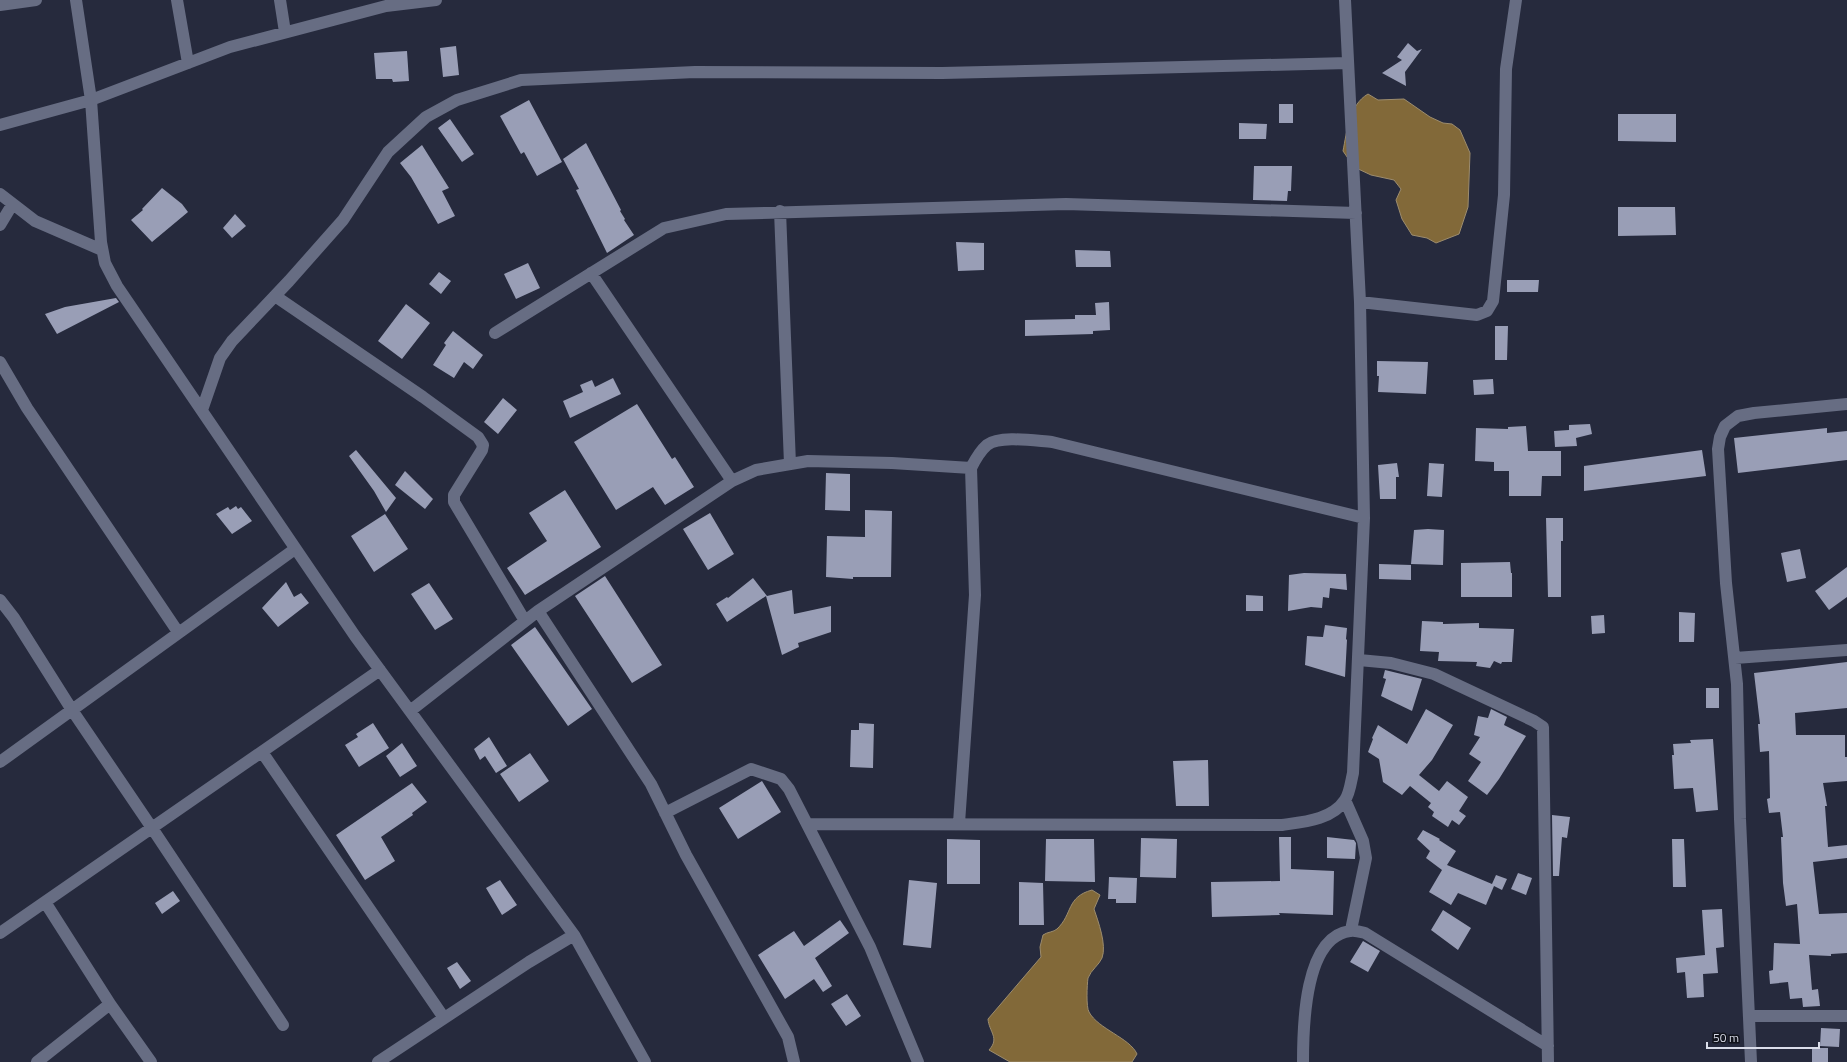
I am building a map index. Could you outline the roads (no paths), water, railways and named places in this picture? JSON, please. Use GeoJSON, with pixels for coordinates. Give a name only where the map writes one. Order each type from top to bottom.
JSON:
{"type":"FeatureCollection","features":[{"type":"Feature","properties":{"kind":"street"},"geometry":{"type":"LineString","coordinates":[[0,5],[36,0]]}},
{"type":"Feature","properties":{"kind":"street"},"geometry":{"type":"LineString","coordinates":[[76,0],[91,100],[98,222],[102,250],[105,263],[117,286],[380,670],[574,935],[645,1062]]}},
{"type":"Feature","properties":{"kind":"street"},"geometry":{"type":"LineString","coordinates":[[177,0],[188,63]]}},
{"type":"Feature","properties":{"kind":"street"},"geometry":{"type":"LineString","coordinates":[[280,0],[285,32]]}},
{"type":"Feature","properties":{"kind":"street"},"geometry":{"type":"LineString","coordinates":[[0,125],[91,100],[230,47],[386,3],[436,0]]}},
{"type":"Feature","properties":{"kind":"street"},"geometry":{"type":"LineString","coordinates":[[807,824],[959,823],[1282,825],[1314,820],[1332,812],[1345,800],[1353,773],[1364,518],[1360,302],[1345,0]]}},
{"type":"Feature","properties":{"kind":"street"},"geometry":{"type":"LineString","coordinates":[[1360,302],[1477,315],[1487,311],[1493,301],[1504,195],[1506,69],[1516,0]]}},
{"type":"Feature","properties":{"kind":"street"},"geometry":{"type":"LineString","coordinates":[[202,410],[220,358],[232,341],[275,296],[343,220],[388,152],[426,117],[457,100],[521,80],[695,72],[942,73],[1348,63]]}},
{"type":"Feature","properties":{"kind":"street"},"geometry":{"type":"LineString","coordinates":[[0,194],[12,205],[35,221],[102,250]]}},
{"type":"Feature","properties":{"kind":"street"},"geometry":{"type":"LineString","coordinates":[[495,333],[664,228],[726,214],[780,211],[1066,204],[1356,213]]}},
{"type":"Feature","properties":{"kind":"street"},"geometry":{"type":"LineString","coordinates":[[0,225],[12,205]]}},
{"type":"Feature","properties":{"kind":"street"},"geometry":{"type":"LineString","coordinates":[[780,211],[790,464]]}},
{"type":"Feature","properties":{"kind":"street"},"geometry":{"type":"LineString","coordinates":[[591,273],[732,481]]}},
{"type":"Feature","properties":{"kind":"street"},"geometry":{"type":"LineString","coordinates":[[275,296],[423,397],[478,437],[483,445],[482,450],[454,495],[454,502],[525,621]]}},
{"type":"Feature","properties":{"kind":"street"},"geometry":{"type":"LineString","coordinates":[[0,362],[27,408],[178,632]]}},
{"type":"Feature","properties":{"kind":"street"},"geometry":{"type":"LineString","coordinates":[[1750,1062],[1740,819],[1737,684],[1726,583],[1718,449],[1720,437],[1725,426],[1738,416],[1754,413],[1847,404]]}},
{"type":"Feature","properties":{"kind":"street"},"geometry":{"type":"LineString","coordinates":[[959,823],[975,595],[971,468],[977,457],[988,444],[1012,439],[1052,442],[1364,518]]}},
{"type":"Feature","properties":{"kind":"street"},"geometry":{"type":"LineString","coordinates":[[410,711],[538,611],[732,481],[756,470],[816,461],[892,463],[971,468]]}},
{"type":"Feature","properties":{"kind":"street"},"geometry":{"type":"LineString","coordinates":[[0,762],[296,548]]}},
{"type":"Feature","properties":{"kind":"street"},"geometry":{"type":"LineString","coordinates":[[0,600],[14,618],[72,710],[282,1025]]}},
{"type":"Feature","properties":{"kind":"street"},"geometry":{"type":"LineString","coordinates":[[538,611],[599,706],[629,747],[651,784],[686,855],[788,1037],[794,1062]]}},
{"type":"Feature","properties":{"kind":"street"},"geometry":{"type":"LineString","coordinates":[[1735,658],[1847,650]]}},
{"type":"Feature","properties":{"kind":"street"},"geometry":{"type":"LineString","coordinates":[[1359,660],[1391,663],[1434,674],[1534,721],[1543,727],[1548,1062]]}},
{"type":"Feature","properties":{"kind":"street"},"geometry":{"type":"LineString","coordinates":[[0,933],[380,670]]}},
{"type":"Feature","properties":{"kind":"street"},"geometry":{"type":"LineString","coordinates":[[262,752],[444,1018]]}},
{"type":"Feature","properties":{"kind":"street"},"geometry":{"type":"LineString","coordinates":[[665,813],[752,769],[781,779],[789,789],[870,947],[918,1062]]}},
{"type":"Feature","properties":{"kind":"street"},"geometry":{"type":"LineString","coordinates":[[1345,800],[1363,841],[1366,858],[1351,930]]}},
{"type":"Feature","properties":{"kind":"street"},"geometry":{"type":"LineString","coordinates":[[45,902],[110,1004],[151,1062]]}},
{"type":"Feature","properties":{"kind":"street"},"geometry":{"type":"LineString","coordinates":[[1303,1062],[1304,1016],[1311,976],[1319,956],[1329,941],[1337,935],[1351,930],[1365,933],[1548,1046]]}},
{"type":"Feature","properties":{"kind":"street"},"geometry":{"type":"LineString","coordinates":[[378,1062],[529,962],[574,935]]}},
{"type":"Feature","properties":{"kind":"street"},"geometry":{"type":"LineString","coordinates":[[37,1062],[110,1004]]}},
{"type":"Feature","properties":{"kind":"street"},"geometry":{"type":"LineString","coordinates":[[1749,1016],[1847,1016]]}}]}
